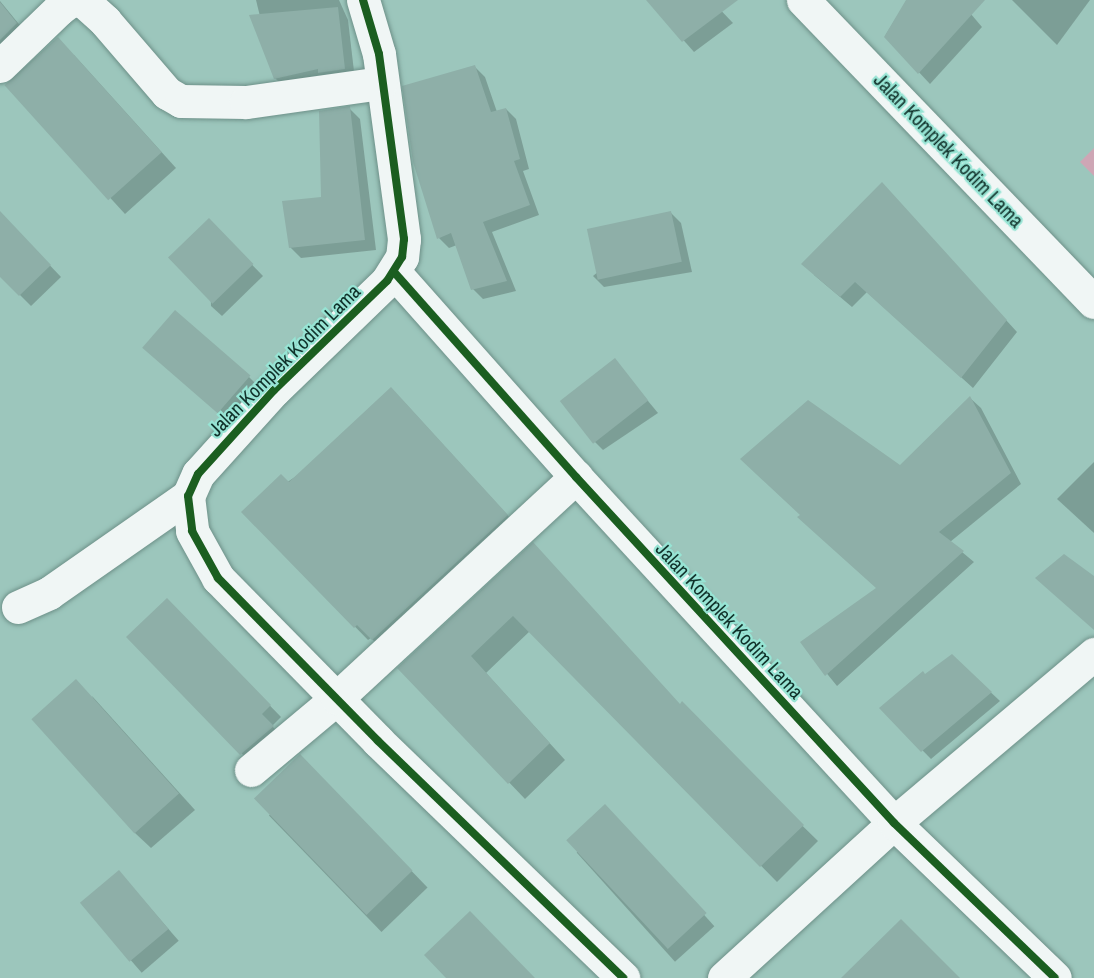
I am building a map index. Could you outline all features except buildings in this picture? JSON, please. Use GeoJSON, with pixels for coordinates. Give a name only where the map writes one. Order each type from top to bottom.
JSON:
{"type":"FeatureCollection","features":[{"type":"Feature","properties":{"kind":"street"},"geometry":{"type":"LineString","coordinates":[[0,66],[54,5],[71,0],[91,6],[166,93],[181,101],[246,102],[381,82]]}},
{"type":"Feature","properties":{"kind":"street","name":"Jalan Komplek Kodim Lama"},"geometry":{"type":"LineString","coordinates":[[188,496],[198,474],[218,449],[394,272],[404,248],[379,54],[363,0]]}},
{"type":"Feature","properties":{"kind":"street","name":"Jalan Komplek Kodim Lama"},"geometry":{"type":"LineString","coordinates":[[803,0],[1094,302]]}},
{"type":"Feature","properties":{"kind":"street","name":"Jalan Komplek Kodim Lama"},"geometry":{"type":"LineString","coordinates":[[394,272],[576,477],[894,823],[1055,978]]}},
{"type":"Feature","properties":{"kind":"street"},"geometry":{"type":"LineString","coordinates":[[251,770],[337,698],[576,477]]}},
{"type":"Feature","properties":{"kind":"street"},"geometry":{"type":"LineString","coordinates":[[18,607],[49,593],[188,496],[192,531],[218,578],[623,978]]}},
{"type":"Feature","properties":{"kind":"street"},"geometry":{"type":"LineString","coordinates":[[724,978],[894,823],[1094,654]]}},
{"type":"Feature","properties":{"kind":"shaded area"},"geometry":{"type":"Polygon","coordinates":[[[1094,148],[1094,176],[1080,162],[1094,148]]]}},
{"type":"Feature","properties":{"kind":"cycle path"},"geometry":{"type":"LineString","coordinates":[[363,0],[379,54],[404,239],[402,257],[387,281],[274,390],[198,474],[188,496],[192,531],[218,578],[378,741],[623,978]]}},
{"type":"Feature","properties":{"kind":"cycle path"},"geometry":{"type":"LineString","coordinates":[[394,272],[576,477],[894,823],[1055,978]]}}]}
